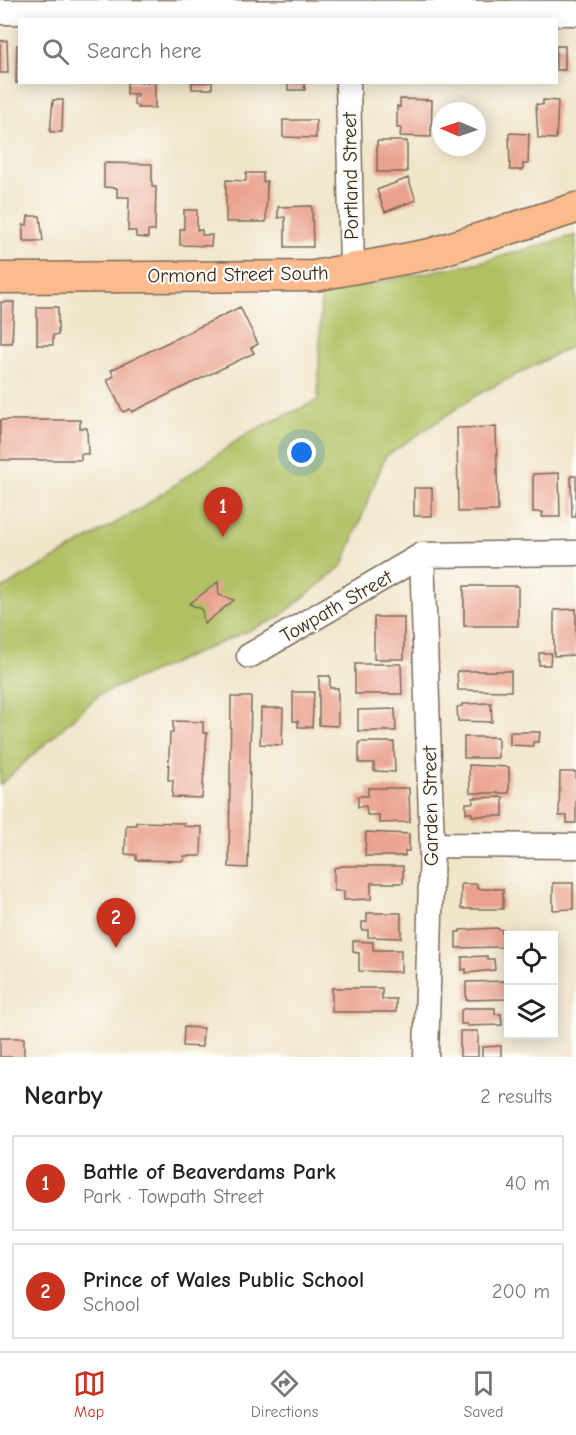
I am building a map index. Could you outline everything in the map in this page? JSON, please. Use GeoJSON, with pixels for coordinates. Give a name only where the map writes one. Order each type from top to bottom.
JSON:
{"type":"FeatureCollection","features":[{"type":"Feature","properties":{"kind":"main road","name":"Ormond Street South"},"geometry":{"type":"LineString","coordinates":[[0,278],[87,276],[270,278],[352,270],[430,254],[576,208]]}},
{"type":"Feature","properties":{"kind":"street"},"geometry":{"type":"LineString","coordinates":[[0,12],[347,10],[576,13]]}},
{"type":"Feature","properties":{"kind":"street","name":"Portland Street"},"geometry":{"type":"LineString","coordinates":[[348,84],[352,270]]}},
{"type":"Feature","properties":{"kind":"street"},"geometry":{"type":"LineString","coordinates":[[422,555],[576,554]]}},
{"type":"Feature","properties":{"kind":"street","name":"Towpath Street"},"geometry":{"type":"LineString","coordinates":[[249,656],[422,555]]}},
{"type":"Feature","properties":{"kind":"street","name":"Garden Street"},"geometry":{"type":"LineString","coordinates":[[422,555],[432,845],[426,1057]]}},
{"type":"Feature","properties":{"kind":"street"},"geometry":{"type":"LineString","coordinates":[[432,845],[576,846]]}},
{"type":"Feature","properties":{"kind":"green space"},"geometry":{"type":"Polygon","coordinates":[[[576,235],[576,344],[477,395],[385,457],[343,565],[278,618],[99,695],[0,785],[0,590],[140,509],[248,433],[318,400],[321,293],[485,261],[576,235]]]}},
{"type":"Feature","properties":{"kind":"building"},"geometry":{"type":"Polygon","coordinates":[[[7,40],[8,73],[0,73],[0,41],[7,40]]]}},
{"type":"Feature","properties":{"kind":"building"},"geometry":{"type":"Polygon","coordinates":[[[17,45],[18,45],[18,83],[16,83],[17,45]]]}},
{"type":"Feature","properties":{"kind":"building"},"geometry":{"type":"Polygon","coordinates":[[[558,46],[565,46],[565,70],[558,70],[558,46]]]}},
{"type":"Feature","properties":{"kind":"building"},"geometry":{"type":"Polygon","coordinates":[[[127,84],[155,84],[155,108],[138,108],[134,105],[134,97],[138,97],[138,94],[127,94],[127,84]]]}},
{"type":"Feature","properties":{"kind":"building"},"geometry":{"type":"Polygon","coordinates":[[[192,84],[212,84],[212,89],[192,89],[192,84]]]}},
{"type":"Feature","properties":{"kind":"building"},"geometry":{"type":"Polygon","coordinates":[[[288,84],[304,84],[305,90],[288,90],[288,84]]]}},
{"type":"Feature","properties":{"kind":"building"},"geometry":{"type":"Polygon","coordinates":[[[400,99],[432,100],[431,137],[400,136],[401,128],[397,128],[397,106],[400,107],[400,99]]]}},
{"type":"Feature","properties":{"kind":"building"},"geometry":{"type":"Polygon","coordinates":[[[53,100],[63,100],[62,132],[50,132],[53,100]]]}},
{"type":"Feature","properties":{"kind":"building"},"geometry":{"type":"Polygon","coordinates":[[[543,100],[558,101],[556,139],[538,138],[536,104],[543,105],[543,100]]]}},
{"type":"Feature","properties":{"kind":"building"},"geometry":{"type":"Polygon","coordinates":[[[283,120],[316,120],[316,138],[283,137],[283,120]]]}},
{"type":"Feature","properties":{"kind":"building"},"geometry":{"type":"Polygon","coordinates":[[[509,133],[529,134],[528,164],[523,164],[523,170],[510,170],[509,133]]]}},
{"type":"Feature","properties":{"kind":"building"},"geometry":{"type":"Polygon","coordinates":[[[377,141],[407,141],[407,172],[377,172],[377,141]]]}},
{"type":"Feature","properties":{"kind":"building"},"geometry":{"type":"Polygon","coordinates":[[[104,163],[152,164],[152,187],[156,187],[155,231],[148,231],[148,238],[136,237],[136,231],[128,231],[129,197],[117,197],[117,188],[104,187],[104,163]]]}},
{"type":"Feature","properties":{"kind":"building"},"geometry":{"type":"Polygon","coordinates":[[[246,173],[263,173],[263,182],[267,181],[266,222],[226,222],[226,180],[246,181],[246,173]]]}},
{"type":"Feature","properties":{"kind":"building"},"geometry":{"type":"Polygon","coordinates":[[[408,178],[416,200],[385,212],[377,190],[408,178]]]}},
{"type":"Feature","properties":{"kind":"building"},"geometry":{"type":"Polygon","coordinates":[[[312,206],[313,247],[285,247],[285,217],[278,218],[278,207],[312,206]]]}},
{"type":"Feature","properties":{"kind":"building"},"geometry":{"type":"Polygon","coordinates":[[[184,210],[197,210],[197,230],[202,230],[202,235],[212,235],[211,246],[180,245],[180,229],[184,229],[184,210]]]}},
{"type":"Feature","properties":{"kind":"building"},"geometry":{"type":"Polygon","coordinates":[[[28,216],[40,216],[43,241],[23,241],[23,225],[27,225],[28,216]]]}},
{"type":"Feature","properties":{"kind":"building"},"geometry":{"type":"Polygon","coordinates":[[[1,302],[14,302],[12,343],[1,343],[1,302]]]}},
{"type":"Feature","properties":{"kind":"building"},"geometry":{"type":"Polygon","coordinates":[[[37,307],[58,307],[58,335],[53,335],[53,345],[37,345],[37,307]]]}},
{"type":"Feature","properties":{"kind":"building"},"geometry":{"type":"Polygon","coordinates":[[[240,307],[258,344],[251,348],[254,353],[132,412],[130,409],[123,412],[107,380],[114,376],[111,370],[240,307]]]}},
{"type":"Feature","properties":{"kind":"building"},"geometry":{"type":"Polygon","coordinates":[[[0,420],[80,420],[80,428],[87,428],[88,454],[81,454],[81,460],[0,460],[0,420]]]}},
{"type":"Feature","properties":{"kind":"building"},"geometry":{"type":"Polygon","coordinates":[[[496,427],[498,511],[458,512],[457,428],[496,427]]]}},
{"type":"Feature","properties":{"kind":"building"},"geometry":{"type":"Polygon","coordinates":[[[559,473],[560,517],[542,517],[543,512],[533,512],[533,474],[559,473]]]}},
{"type":"Feature","properties":{"kind":"building"},"geometry":{"type":"Polygon","coordinates":[[[571,476],[576,476],[576,517],[572,517],[571,476]]]}},
{"type":"Feature","properties":{"kind":"building"},"geometry":{"type":"Polygon","coordinates":[[[414,488],[432,488],[432,516],[414,516],[414,488]]]}},
{"type":"Feature","properties":{"kind":"building"},"geometry":{"type":"Polygon","coordinates":[[[218,582],[219,595],[234,600],[204,624],[202,609],[189,604],[218,582]]]}},
{"type":"Feature","properties":{"kind":"building"},"geometry":{"type":"Polygon","coordinates":[[[464,586],[518,586],[518,626],[464,626],[464,586]]]}},
{"type":"Feature","properties":{"kind":"building"},"geometry":{"type":"Polygon","coordinates":[[[576,609],[576,655],[554,656],[554,610],[576,609]]]}},
{"type":"Feature","properties":{"kind":"building"},"geometry":{"type":"Polygon","coordinates":[[[374,617],[404,617],[404,659],[374,659],[374,617]]]}},
{"type":"Feature","properties":{"kind":"building"},"geometry":{"type":"Polygon","coordinates":[[[539,653],[551,653],[550,665],[539,665],[539,653]]]}},
{"type":"Feature","properties":{"kind":"building"},"geometry":{"type":"Polygon","coordinates":[[[355,664],[401,664],[402,694],[355,694],[355,664]]]}},
{"type":"Feature","properties":{"kind":"building"},"geometry":{"type":"Polygon","coordinates":[[[457,671],[511,671],[511,691],[458,690],[457,671]]]}},
{"type":"Feature","properties":{"kind":"building"},"geometry":{"type":"Polygon","coordinates":[[[319,676],[330,676],[330,688],[338,688],[338,726],[319,725],[319,676]]]}},
{"type":"Feature","properties":{"kind":"building"},"geometry":{"type":"Polygon","coordinates":[[[293,692],[314,692],[312,727],[298,727],[298,721],[293,721],[293,692]]]}},
{"type":"Feature","properties":{"kind":"building"},"geometry":{"type":"Polygon","coordinates":[[[231,697],[251,697],[248,868],[229,867],[231,697]]]}},
{"type":"Feature","properties":{"kind":"building"},"geometry":{"type":"Polygon","coordinates":[[[491,703],[492,722],[458,721],[457,707],[462,704],[491,703]]]}},
{"type":"Feature","properties":{"kind":"building"},"geometry":{"type":"Polygon","coordinates":[[[261,708],[283,708],[282,745],[260,744],[261,708]]]}},
{"type":"Feature","properties":{"kind":"building"},"geometry":{"type":"Polygon","coordinates":[[[395,709],[396,731],[358,731],[358,710],[395,709]]]}},
{"type":"Feature","properties":{"kind":"building"},"geometry":{"type":"Polygon","coordinates":[[[173,721],[203,722],[203,733],[207,733],[202,798],[172,797],[173,780],[168,780],[170,733],[173,733],[173,721]]]}},
{"type":"Feature","properties":{"kind":"building"},"geometry":{"type":"Polygon","coordinates":[[[510,732],[540,732],[539,742],[533,742],[533,746],[510,745],[510,732]]]}},
{"type":"Feature","properties":{"kind":"building"},"geometry":{"type":"Polygon","coordinates":[[[464,737],[498,737],[498,758],[464,758],[464,737]]]}},
{"type":"Feature","properties":{"kind":"building"},"geometry":{"type":"Polygon","coordinates":[[[359,742],[394,742],[395,772],[374,771],[374,763],[359,763],[359,742]]]}},
{"type":"Feature","properties":{"kind":"building"},"geometry":{"type":"Polygon","coordinates":[[[469,765],[509,767],[509,793],[470,793],[469,765]]]}},
{"type":"Feature","properties":{"kind":"building"},"geometry":{"type":"Polygon","coordinates":[[[560,772],[576,772],[576,823],[567,823],[567,816],[559,816],[560,772]]]}},
{"type":"Feature","properties":{"kind":"building"},"geometry":{"type":"Polygon","coordinates":[[[368,788],[409,788],[410,822],[379,823],[379,815],[367,815],[366,806],[358,807],[358,796],[368,796],[368,788]]]}},
{"type":"Feature","properties":{"kind":"building"},"geometry":{"type":"Polygon","coordinates":[[[503,797],[503,816],[472,816],[472,813],[466,813],[466,803],[473,803],[473,798],[503,797]]]}},
{"type":"Feature","properties":{"kind":"building"},"geometry":{"type":"Polygon","coordinates":[[[136,822],[184,823],[184,826],[202,827],[201,856],[184,856],[184,861],[136,860],[136,855],[125,854],[126,825],[136,825],[136,822]]]}},
{"type":"Feature","properties":{"kind":"building"},"geometry":{"type":"Polygon","coordinates":[[[366,832],[409,834],[409,851],[405,851],[405,856],[365,856],[366,832]]]}},
{"type":"Feature","properties":{"kind":"building"},"geometry":{"type":"Polygon","coordinates":[[[403,866],[403,883],[371,883],[371,899],[344,900],[344,891],[334,891],[334,868],[403,866]]]}},
{"type":"Feature","properties":{"kind":"building"},"geometry":{"type":"Polygon","coordinates":[[[553,883],[573,883],[573,909],[553,910],[553,883]]]}},
{"type":"Feature","properties":{"kind":"building"},"geometry":{"type":"Polygon","coordinates":[[[461,884],[477,884],[477,889],[503,889],[503,909],[461,909],[461,884]]]}},
{"type":"Feature","properties":{"kind":"building"},"geometry":{"type":"Polygon","coordinates":[[[367,913],[401,913],[401,938],[368,937],[368,930],[362,930],[362,922],[367,922],[367,913]]]}},
{"type":"Feature","properties":{"kind":"building"},"geometry":{"type":"Polygon","coordinates":[[[496,928],[502,930],[502,947],[456,948],[456,932],[460,930],[496,928]]]}},
{"type":"Feature","properties":{"kind":"building"},"geometry":{"type":"Polygon","coordinates":[[[353,941],[373,942],[373,950],[401,950],[401,972],[359,971],[359,953],[353,952],[353,941]]]}},
{"type":"Feature","properties":{"kind":"building"},"geometry":{"type":"Polygon","coordinates":[[[487,956],[487,959],[494,959],[495,970],[466,973],[466,969],[462,970],[462,957],[487,956]]]}},
{"type":"Feature","properties":{"kind":"building"},"geometry":{"type":"Polygon","coordinates":[[[504,981],[504,999],[466,1000],[466,982],[504,981]]]}},
{"type":"Feature","properties":{"kind":"building"},"geometry":{"type":"Polygon","coordinates":[[[332,988],[382,988],[382,999],[396,999],[396,1012],[332,1012],[332,988]]]}},
{"type":"Feature","properties":{"kind":"building"},"geometry":{"type":"Polygon","coordinates":[[[495,1008],[495,1014],[501,1014],[502,1025],[467,1026],[467,1024],[461,1024],[461,1010],[495,1008]]]}},
{"type":"Feature","properties":{"kind":"building"},"geometry":{"type":"Polygon","coordinates":[[[184,1027],[203,1028],[202,1047],[183,1046],[184,1027]]]}},
{"type":"Feature","properties":{"kind":"building"},"geometry":{"type":"Polygon","coordinates":[[[460,1031],[478,1031],[478,1057],[460,1057],[460,1031]]]}},
{"type":"Feature","properties":{"kind":"building"},"geometry":{"type":"Polygon","coordinates":[[[0,1038],[24,1038],[24,1057],[0,1057],[0,1038]]]}},
{"type":"Feature","properties":{"kind":"building"},"geometry":{"type":"Polygon","coordinates":[[[501,1046],[501,1057],[482,1057],[482,1047],[501,1046]]]}},
{"type":"Feature","properties":{"kind":"place","name":"Battle of Beaverdams Park"},"geometry":{"type":"Point","coordinates":[223,537]}},
{"type":"Feature","properties":{"kind":"place","name":"Prince of Wales Public School"},"geometry":{"type":"Point","coordinates":[116,948]}}]}
